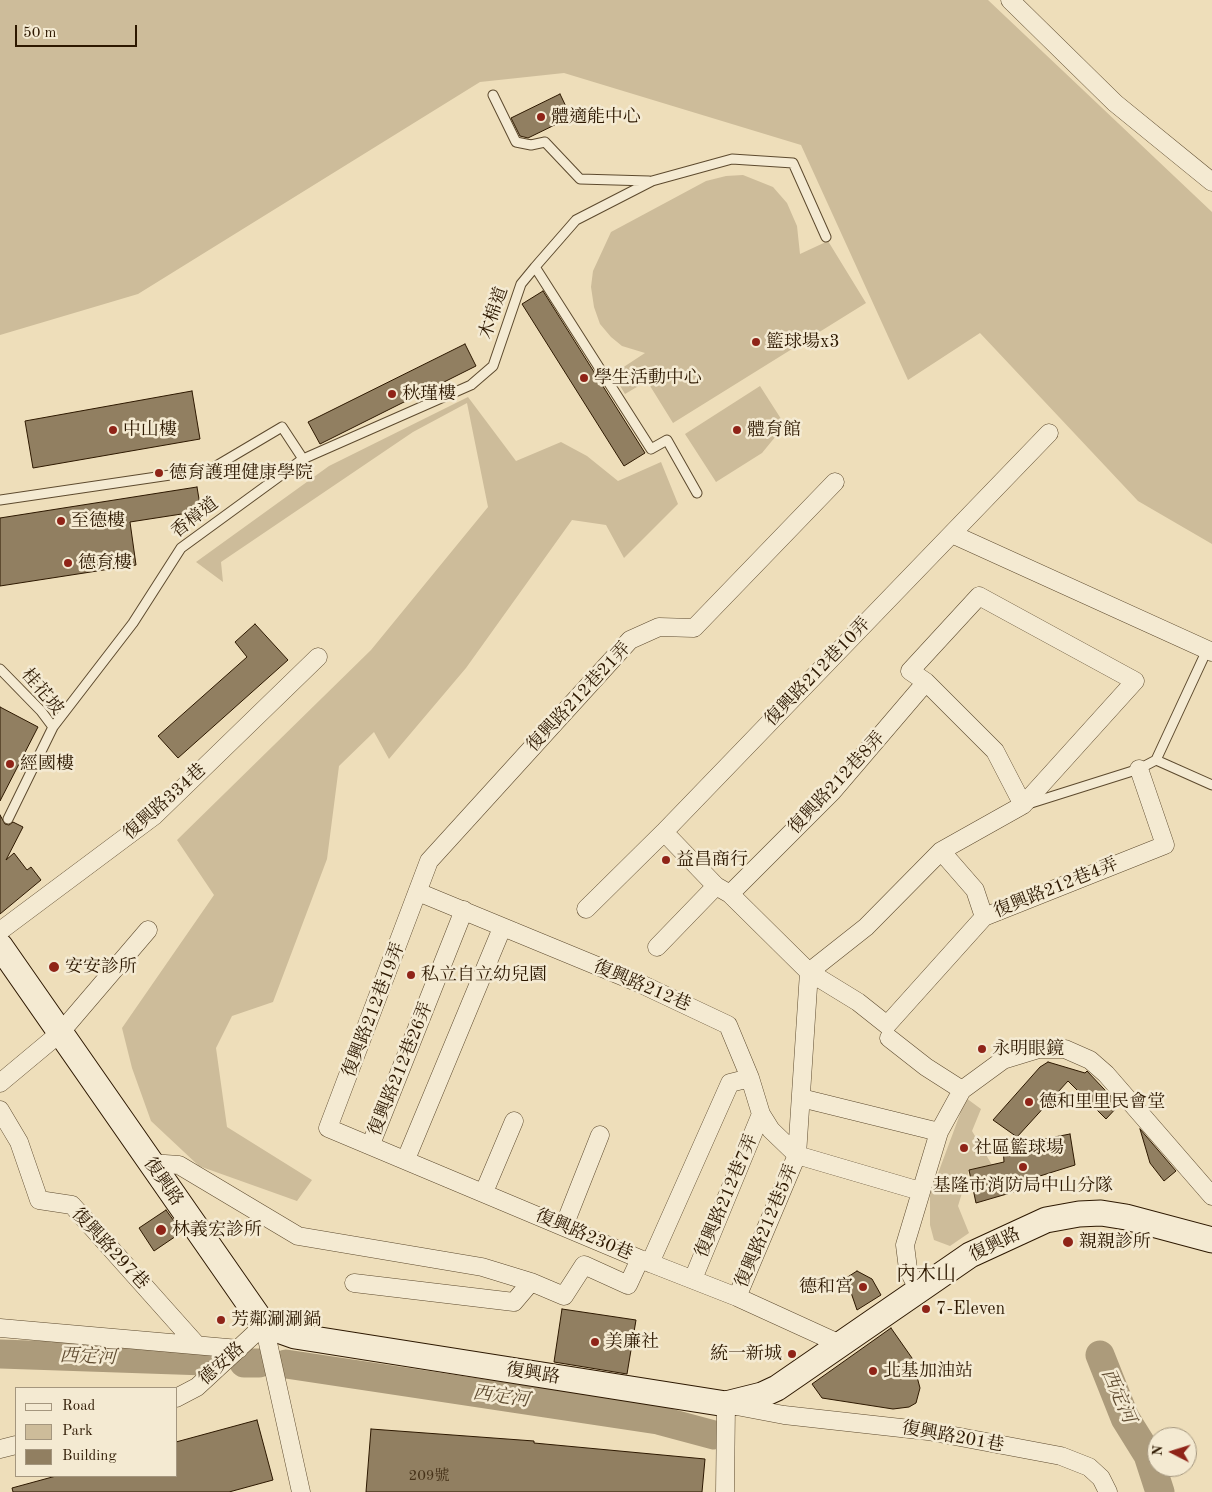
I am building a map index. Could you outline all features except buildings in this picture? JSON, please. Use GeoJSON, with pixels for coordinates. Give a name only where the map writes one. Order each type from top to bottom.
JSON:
{"type":"FeatureCollection","features":[{"type":"Feature","properties":{"kind":"street"},"geometry":{"type":"LineString","coordinates":[[1010,0],[1115,103],[1212,182]]}},
{"type":"Feature","properties":{"kind":"street","name":"復興路212巷10弄"},"geometry":{"type":"LineString","coordinates":[[586,909],[664,832],[1048,433]]}},
{"type":"Feature","properties":{"kind":"street","name":"復興路212巷21弄"},"geometry":{"type":"LineString","coordinates":[[418,892],[429,861],[630,640],[659,627],[694,628],[835,482]]}},
{"type":"Feature","properties":{"kind":"street"},"geometry":{"type":"LineString","coordinates":[[952,534],[1210,651]]}},
{"type":"Feature","properties":{"kind":"street"},"geometry":{"type":"LineString","coordinates":[[797,1155],[809,972],[866,927],[940,851],[1023,805],[1135,681],[979,596],[910,671],[926,682],[995,751],[1023,805]]}},
{"type":"Feature","properties":{"kind":"street","name":"復興路334巷"},"geometry":{"type":"LineString","coordinates":[[0,931],[154,816],[318,657]]}},
{"type":"Feature","properties":{"kind":"street","name":"復興路212巷8弄"},"geometry":{"type":"LineString","coordinates":[[657,947],[832,792],[926,682]]}},
{"type":"Feature","properties":{"kind":"street","name":"復興路212巷4弄"},"geometry":{"type":"LineString","coordinates":[[809,972],[858,1002],[887,1025],[984,917],[1165,845],[1139,769]]}},
{"type":"Feature","properties":{"kind":"street"},"geometry":{"type":"LineString","coordinates":[[664,832],[809,972]]}},
{"type":"Feature","properties":{"kind":"street"},"geometry":{"type":"LineString","coordinates":[[940,851],[975,890],[984,917]]}},
{"type":"Feature","properties":{"kind":"street","name":"復興路212巷"},"geometry":{"type":"LineString","coordinates":[[418,892],[641,984],[728,1024],[750,1078],[761,1114],[771,1130],[797,1155],[920,1191]]}},
{"type":"Feature","properties":{"kind":"street","name":"復興路212巷19弄"},"geometry":{"type":"LineString","coordinates":[[328,1128],[418,892]]}},
{"type":"Feature","properties":{"kind":"street","name":"復興路212巷26弄"},"geometry":{"type":"LineString","coordinates":[[371,1144],[464,910]]}},
{"type":"Feature","properties":{"kind":"street"},"geometry":{"type":"LineString","coordinates":[[406,1159],[502,928]]}},
{"type":"Feature","properties":{"kind":"street"},"geometry":{"type":"LineString","coordinates":[[0,1082],[60,1033],[148,930]]}},
{"type":"Feature","properties":{"kind":"street","name":"復興路"},"geometry":{"type":"LineString","coordinates":[[0,946],[264,1326],[295,1336],[726,1404],[762,1395],[777,1388],[970,1255],[1046,1220],[1079,1214],[1101,1213],[1212,1240]]}},
{"type":"Feature","properties":{"kind":"street"},"geometry":{"type":"LineString","coordinates":[[889,1038],[962,1090]]}},
{"type":"Feature","properties":{"kind":"street"},"geometry":{"type":"LineString","coordinates":[[919,1291],[908,1269],[905,1245],[939,1132],[962,1090],[1003,1060],[1039,1049],[1065,1049],[1098,1065],[1212,1196]]}},
{"type":"Feature","properties":{"kind":"street"},"geometry":{"type":"LineString","coordinates":[[150,1163],[178,1165],[298,1236],[482,1267],[531,1282],[564,1296],[584,1265],[628,1285],[645,1261],[730,1084],[750,1078]]}},
{"type":"Feature","properties":{"kind":"street"},"geometry":{"type":"LineString","coordinates":[[801,1098],[939,1132]]}},
{"type":"Feature","properties":{"kind":"street","name":"復興路297巷"},"geometry":{"type":"LineString","coordinates":[[0,1110],[19,1142],[40,1200],[72,1205],[196,1344]]}},
{"type":"Feature","properties":{"kind":"street","name":"復興路212巷7弄"},"geometry":{"type":"LineString","coordinates":[[693,1279],[761,1114]]}},
{"type":"Feature","properties":{"kind":"street"},"geometry":{"type":"LineString","coordinates":[[484,1192],[514,1121]]}},
{"type":"Feature","properties":{"kind":"street","name":"復興路230巷"},"geometry":{"type":"LineString","coordinates":[[328,1128],[371,1144],[645,1261],[738,1297],[840,1344]]}},
{"type":"Feature","properties":{"kind":"street"},"geometry":{"type":"LineString","coordinates":[[564,1226],[600,1135]]}},
{"type":"Feature","properties":{"kind":"street","name":"復興路212巷5弄"},"geometry":{"type":"LineString","coordinates":[[738,1297],[797,1155]]}},
{"type":"Feature","properties":{"kind":"street"},"geometry":{"type":"LineString","coordinates":[[354,1283],[514,1302],[531,1282]]}},
{"type":"Feature","properties":{"kind":"street"},"geometry":{"type":"LineString","coordinates":[[264,1326],[301,1492]]}},
{"type":"Feature","properties":{"kind":"street","name":"德安路"},"geometry":{"type":"LineString","coordinates":[[178,1397],[197,1387],[264,1326]]}},
{"type":"Feature","properties":{"kind":"street"},"geometry":{"type":"LineString","coordinates":[[0,1328],[239,1349]]}},
{"type":"Feature","properties":{"kind":"street"},"geometry":{"type":"LineString","coordinates":[[777,1388],[784,1415]]}},
{"type":"Feature","properties":{"kind":"street"},"geometry":{"type":"LineString","coordinates":[[725,1492],[726,1404]]}},
{"type":"Feature","properties":{"kind":"street","name":"復興路201巷"},"geometry":{"type":"LineString","coordinates":[[726,1404],[784,1415],[928,1431],[1061,1456],[1089,1467],[1101,1478],[1108,1492]]}},
{"type":"Feature","properties":{"kind":"street"},"geometry":{"type":"LineString","coordinates":[[0,1449],[15,1445]]}},
{"type":"Feature","properties":{"kind":"lane"},"geometry":{"type":"LineString","coordinates":[[493,95],[516,142],[532,145],[545,142],[580,179],[652,181],[732,158],[793,163],[826,237]]}},
{"type":"Feature","properties":{"kind":"lane","name":"木棉道"},"geometry":{"type":"LineString","coordinates":[[303,459],[471,385],[493,366],[521,284],[576,220],[652,181]]}},
{"type":"Feature","properties":{"kind":"lane"},"geometry":{"type":"LineString","coordinates":[[535,267],[651,449],[667,440],[697,493]]}},
{"type":"Feature","properties":{"kind":"lane"},"geometry":{"type":"LineString","coordinates":[[0,500],[211,469],[282,427],[303,459]]}},
{"type":"Feature","properties":{"kind":"lane","name":"香樟道"},"geometry":{"type":"LineString","coordinates":[[53,727],[132,623],[181,548],[303,459]]}},
{"type":"Feature","properties":{"kind":"lane"},"geometry":{"type":"LineString","coordinates":[[1023,805],[1139,769],[1156,760],[1210,651]]}},
{"type":"Feature","properties":{"kind":"lane","name":"桂花坡"},"geometry":{"type":"LineString","coordinates":[[0,669],[53,727],[8,819]]}},
{"type":"Feature","properties":{"kind":"lane"},"geometry":{"type":"LineString","coordinates":[[1156,760],[1212,785]]}},
{"type":"Feature","properties":{"kind":"green space"},"geometry":{"type":"Polygon","coordinates":[[[0,0],[988,0],[1212,212],[1212,544],[1138,501],[980,333],[908,380],[801,145],[564,73],[480,82],[138,294],[0,335],[0,0]]]}},
{"type":"Feature","properties":{"kind":"green space"},"geometry":{"type":"Polygon","coordinates":[[[743,175],[773,187],[787,203],[797,226],[800,254],[828,241],[866,303],[673,423],[647,381],[625,394],[613,374],[645,353],[622,346],[600,324],[594,307],[591,287],[593,271],[611,232],[706,181],[726,176],[743,175]]]}},
{"type":"Feature","properties":{"kind":"green space","name":"體育館"},"geometry":{"type":"Polygon","coordinates":[[[760,386],[785,425],[762,453],[716,482],[685,434],[760,386]]]}},
{"type":"Feature","properties":{"kind":"green space"},"geometry":{"type":"Polygon","coordinates":[[[468,397],[516,461],[561,442],[587,456],[618,481],[661,462],[678,504],[624,558],[606,525],[572,520],[466,668],[389,759],[374,732],[339,766],[327,859],[273,1002],[232,1016],[216,1048],[227,1127],[312,1180],[297,1201],[199,1166],[151,1121],[132,1068],[122,1028],[214,895],[177,840],[371,650],[488,507],[467,403],[413,432],[221,562],[223,582],[196,562],[329,466],[468,397]]]}},
{"type":"Feature","properties":{"kind":"green space"},"geometry":{"type":"Polygon","coordinates":[[[966,1098],[981,1109],[972,1131],[992,1165],[969,1170],[958,1206],[969,1233],[950,1246],[934,1240],[930,1225],[930,1195],[966,1098]]]}},
{"type":"Feature","properties":{"kind":"waterway","name":"西定河"},"geometry":{"type":"LineString","coordinates":[[0,1354],[206,1361]]}},
{"type":"Feature","properties":{"kind":"waterway","name":"西定河"},"geometry":{"type":"LineString","coordinates":[[1100,1355],[1125,1418],[1148,1455],[1160,1492]]}},
{"type":"Feature","properties":{"kind":"waterway","name":"西定河"},"geometry":{"type":"LineString","coordinates":[[244,1363],[259,1363]]}},
{"type":"Feature","properties":{"kind":"waterway","name":"西定河"},"geometry":{"type":"LineString","coordinates":[[286,1364],[658,1420],[714,1435]]}},
{"type":"Feature","properties":{"kind":"place","name":"體適能中心"},"geometry":{"type":"Point","coordinates":[541,117]}},
{"type":"Feature","properties":{"kind":"place","name":"籃球場x3"},"geometry":{"type":"Point","coordinates":[756,342]}},
{"type":"Feature","properties":{"kind":"place","name":"學生活動中心"},"geometry":{"type":"Point","coordinates":[584,378]}},
{"type":"Feature","properties":{"kind":"place","name":"秋瑾樓"},"geometry":{"type":"Point","coordinates":[392,394]}},
{"type":"Feature","properties":{"kind":"place","name":"中山樓"},"geometry":{"type":"Point","coordinates":[113,430]}},
{"type":"Feature","properties":{"kind":"place","name":"體育館"},"geometry":{"type":"Point","coordinates":[737,430]}},
{"type":"Feature","properties":{"kind":"place","name":"德育護理健康學院"},"geometry":{"type":"Point","coordinates":[159,473]}},
{"type":"Feature","properties":{"kind":"place","name":"至德樓"},"geometry":{"type":"Point","coordinates":[61,521]}},
{"type":"Feature","properties":{"kind":"place","name":"德育樓"},"geometry":{"type":"Point","coordinates":[68,563]}},
{"type":"Feature","properties":{"kind":"place","name":"經國樓"},"geometry":{"type":"Point","coordinates":[10,764]}},
{"type":"Feature","properties":{"kind":"place","name":"益昌商行"},"geometry":{"type":"Point","coordinates":[666,860]}},
{"type":"Feature","properties":{"kind":"place","name":"安安診所"},"geometry":{"type":"Point","coordinates":[54,967]}},
{"type":"Feature","properties":{"kind":"place","name":"私立自立幼兒園"},"geometry":{"type":"Point","coordinates":[411,975]}},
{"type":"Feature","properties":{"kind":"place","name":"永明眼鏡"},"geometry":{"type":"Point","coordinates":[982,1049]}},
{"type":"Feature","properties":{"kind":"place","name":"德和里里民會堂"},"geometry":{"type":"Point","coordinates":[1029,1102]}},
{"type":"Feature","properties":{"kind":"place","name":"社區籃球場"},"geometry":{"type":"Point","coordinates":[964,1148]}},
{"type":"Feature","properties":{"kind":"place","name":"基隆市消防局中山分隊"},"geometry":{"type":"Point","coordinates":[1023,1167]}},
{"type":"Feature","properties":{"kind":"place","name":"林義宏診所"},"geometry":{"type":"Point","coordinates":[161,1230]}},
{"type":"Feature","properties":{"kind":"place","name":"親親診所"},"geometry":{"type":"Point","coordinates":[1068,1242]}},
{"type":"Feature","properties":{"kind":"place","name":"德和宮"},"geometry":{"type":"Point","coordinates":[863,1287]}},
{"type":"Feature","properties":{"kind":"place","name":"7-Eleven"},"geometry":{"type":"Point","coordinates":[926,1309]}},
{"type":"Feature","properties":{"kind":"place","name":"芳鄰涮涮鍋"},"geometry":{"type":"Point","coordinates":[221,1320]}},
{"type":"Feature","properties":{"kind":"place","name":"美廉社"},"geometry":{"type":"Point","coordinates":[595,1342]}},
{"type":"Feature","properties":{"kind":"place","name":"統一新城"},"geometry":{"type":"Point","coordinates":[792,1354]}},
{"type":"Feature","properties":{"kind":"place","name":"北基加油站"},"geometry":{"type":"Point","coordinates":[873,1371]}},
{"type":"Feature","properties":{"kind":"district","name":"內木山"},"geometry":{"type":"Point","coordinates":[926,1275]}}]}
